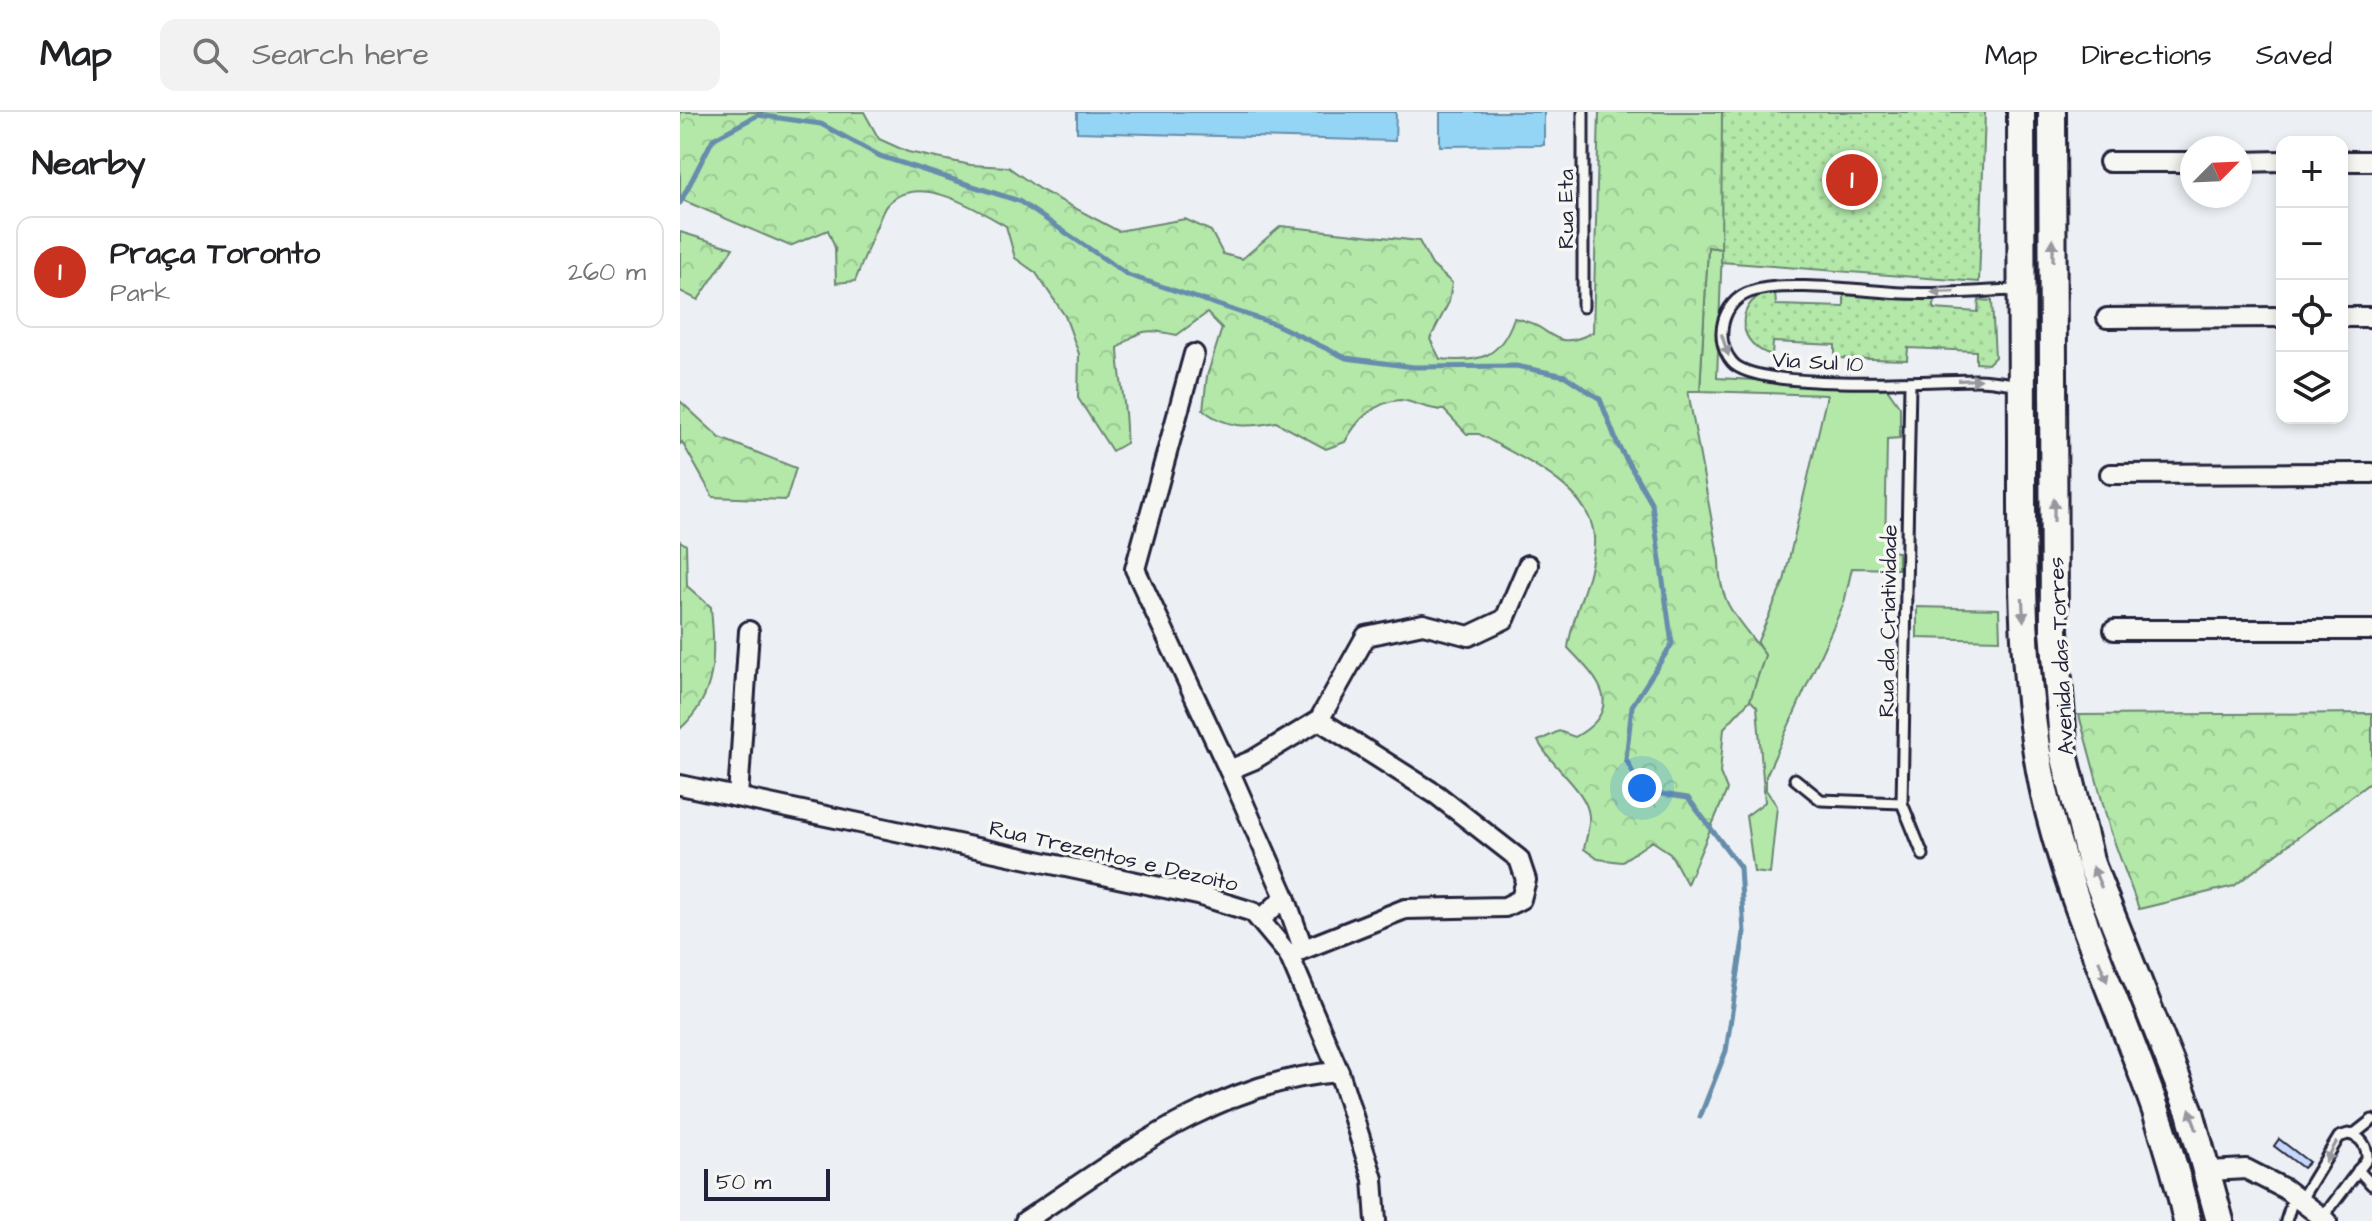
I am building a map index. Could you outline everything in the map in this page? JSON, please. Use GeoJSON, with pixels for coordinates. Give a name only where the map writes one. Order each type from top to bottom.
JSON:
{"type":"FeatureCollection","features":[{"type":"Feature","properties":{"kind":"main road","name":"Avenida das Torres"},"geometry":{"type":"LineString","coordinates":[[2021,112],[2024,627],[2027,682],[2044,787],[2065,866],[2171,1153],[2187,1221]]}},
{"type":"Feature","properties":{"kind":"main road","name":"Avenida das Torres"},"geometry":{"type":"LineString","coordinates":[[2052,112],[2054,630],[2064,754],[2091,864],[2167,1048],[2209,1171],[2220,1221]]}},
{"type":"Feature","properties":{"kind":"street"},"geometry":{"type":"LineString","coordinates":[[2252,162],[2276,161]]}},
{"type":"Feature","properties":{"kind":"street"},"geometry":{"type":"LineString","coordinates":[[2348,161],[2372,161]]}},
{"type":"Feature","properties":{"kind":"street"},"geometry":{"type":"LineString","coordinates":[[2109,162],[2180,162]]}},
{"type":"Feature","properties":{"kind":"street"},"geometry":{"type":"LineString","coordinates":[[2107,318],[2276,317]]}},
{"type":"Feature","properties":{"kind":"street"},"geometry":{"type":"LineString","coordinates":[[2348,317],[2372,317]]}},
{"type":"Feature","properties":{"kind":"street"},"geometry":{"type":"LineString","coordinates":[[1194,354],[1135,569],[1285,897],[1296,952],[1405,909],[1505,907],[1521,899],[1526,880],[1519,859],[1437,795],[1319,720]]}},
{"type":"Feature","properties":{"kind":"street"},"geometry":{"type":"LineString","coordinates":[[2110,474],[2372,473]]}},
{"type":"Feature","properties":{"kind":"street"},"geometry":{"type":"LineString","coordinates":[[1229,770],[1253,760],[1319,720],[1366,636],[1423,624],[1469,636],[1505,619],[1528,565]]}},
{"type":"Feature","properties":{"kind":"street"},"geometry":{"type":"LineString","coordinates":[[2114,630],[2372,630]]}},
{"type":"Feature","properties":{"kind":"street"},"geometry":{"type":"LineString","coordinates":[[738,797],[749,631]]}},
{"type":"Feature","properties":{"kind":"street","name":"Rua Trezentos e Dezoito"},"geometry":{"type":"LineString","coordinates":[[680,785],[1198,895],[1253,912],[1296,952],[1373,1179],[1376,1221]]}},
{"type":"Feature","properties":{"kind":"street"},"geometry":{"type":"LineString","coordinates":[[1260,920],[1285,897]]}},
{"type":"Feature","properties":{"kind":"street"},"geometry":{"type":"LineString","coordinates":[[1025,1221],[1159,1134],[1205,1109],[1278,1082],[1339,1072]]}},
{"type":"Feature","properties":{"kind":"street"},"geometry":{"type":"LineString","coordinates":[[2209,1171],[2246,1169],[2297,1198],[2325,1219]]}},
{"type":"Feature","properties":{"kind":"lane","name":"Rua Eta"},"geometry":{"type":"LineString","coordinates":[[1583,112],[1583,307]]}},
{"type":"Feature","properties":{"kind":"lane","name":"Via Sul 10"},"geometry":{"type":"LineString","coordinates":[[2021,290],[1906,293],[1762,289],[1738,298],[1723,320],[1721,334],[1724,350],[1734,365],[1765,376],[1910,383],[1980,379],[2022,385]]}},
{"type":"Feature","properties":{"kind":"lane","name":"Rua da Criatividade"},"geometry":{"type":"LineString","coordinates":[[1910,383],[1902,803],[1923,855]]}},
{"type":"Feature","properties":{"kind":"lane"},"geometry":{"type":"LineString","coordinates":[[1795,779],[1821,800],[1902,803]]}},
{"type":"Feature","properties":{"kind":"lane"},"geometry":{"type":"LineString","coordinates":[[2286,1221],[2297,1198],[2339,1137],[2353,1135],[2372,1120]]}},
{"type":"Feature","properties":{"kind":"lane"},"geometry":{"type":"LineString","coordinates":[[2325,1219],[2367,1159],[2366,1150],[2353,1135]]}},
{"type":"Feature","properties":{"kind":"lane"},"geometry":{"type":"LineString","coordinates":[[2358,1170],[2372,1185]]}},
{"type":"Feature","properties":{"kind":"green space"},"geometry":{"type":"Polygon","coordinates":[[[680,112],[864,112],[879,139],[908,152],[971,165],[1008,167],[1039,189],[1118,231],[1185,219],[1211,231],[1223,254],[1242,259],[1281,226],[1419,241],[1432,265],[1452,283],[1449,302],[1430,339],[1440,359],[1466,360],[1495,350],[1514,318],[1527,321],[1560,339],[1579,338],[1593,332],[1599,112],[1722,112],[1722,249],[1708,247],[1700,391],[1688,391],[1723,590],[1732,612],[1765,655],[1750,700],[1724,728],[1720,773],[1727,790],[1687,884],[1670,853],[1652,841],[1621,862],[1598,859],[1584,849],[1589,824],[1587,806],[1538,741],[1559,731],[1575,737],[1591,726],[1604,704],[1597,682],[1568,648],[1592,558],[1592,525],[1570,491],[1553,477],[1479,434],[1467,434],[1444,410],[1404,400],[1382,404],[1374,409],[1360,420],[1345,442],[1326,449],[1276,422],[1246,426],[1220,420],[1203,410],[1207,376],[1222,328],[1207,313],[1177,335],[1145,332],[1118,348],[1126,443],[1112,451],[1078,398],[1079,354],[1065,316],[1036,273],[1015,258],[1006,226],[946,196],[913,192],[899,196],[883,210],[855,281],[836,283],[835,248],[828,230],[790,246],[680,199],[680,112]]]}},
{"type":"Feature","properties":{"kind":"green space"},"geometry":{"type":"Polygon","coordinates":[[[1722,112],[1985,112],[1979,282],[1721,262],[1722,112]]]}},
{"type":"Feature","properties":{"kind":"green space"},"geometry":{"type":"Polygon","coordinates":[[[680,232],[733,248],[698,300],[680,291],[680,232]]]}},
{"type":"Feature","properties":{"kind":"green space"},"geometry":{"type":"Polygon","coordinates":[[[1708,247],[1722,249],[1717,378],[1886,387],[1900,407],[1900,438],[1887,439],[1885,551],[1898,552],[1898,569],[1852,568],[1844,603],[1766,776],[1766,790],[1777,806],[1770,874],[1754,872],[1746,816],[1765,802],[1757,707],[1750,700],[1765,655],[1757,643],[1784,581],[1827,395],[1700,391],[1708,247]]]}},
{"type":"Feature","properties":{"kind":"green space"},"geometry":{"type":"Polygon","coordinates":[[[1766,292],[1775,292],[1776,305],[1844,307],[1844,294],[1934,297],[1934,309],[1978,312],[1979,300],[1992,301],[1995,357],[1988,364],[1976,363],[1976,351],[1908,348],[1907,360],[1835,358],[1835,345],[1773,342],[1772,355],[1752,343],[1744,326],[1748,307],[1766,292]]]}},
{"type":"Feature","properties":{"kind":"green space"},"geometry":{"type":"Polygon","coordinates":[[[680,401],[720,438],[796,468],[786,500],[713,497],[682,442],[680,444],[680,401]]]}},
{"type":"Feature","properties":{"kind":"green space"},"geometry":{"type":"Polygon","coordinates":[[[680,541],[686,545],[687,586],[711,607],[713,657],[708,688],[692,716],[680,729],[680,541]]]}},
{"type":"Feature","properties":{"kind":"green space"},"geometry":{"type":"Polygon","coordinates":[[[1917,607],[1999,609],[2000,640],[1917,638],[1917,607]]]}},
{"type":"Feature","properties":{"kind":"green space"},"geometry":{"type":"Polygon","coordinates":[[[2372,713],[2372,781],[2234,886],[2139,909],[2110,830],[2079,715],[2372,713]]]}},
{"type":"Feature","properties":{"kind":"water"},"geometry":{"type":"Polygon","coordinates":[[[1077,112],[1396,112],[1395,141],[1077,132],[1077,112]]]}},
{"type":"Feature","properties":{"kind":"water"},"geometry":{"type":"Polygon","coordinates":[[[1440,112],[1544,112],[1544,145],[1440,146],[1440,112]]]}},
{"type":"Feature","properties":{"kind":"building"},"geometry":{"type":"Polygon","coordinates":[[[2279,1139],[2309,1162],[2303,1168],[2274,1146],[2279,1139]]]}},
{"type":"Feature","properties":{"kind":"waterway"},"geometry":{"type":"LineString","coordinates":[[680,203],[713,139],[758,115],[821,124],[880,156],[1019,201],[1128,275],[1275,324],[1346,358],[1414,367],[1516,366],[1565,376],[1600,399],[1618,445],[1652,504],[1672,644],[1632,706],[1626,759],[1642,791],[1688,798],[1740,867],[1744,933],[1726,1051],[1700,1117]]}},
{"type":"Feature","properties":{"kind":"place","name":"Praça Toronto"},"geometry":{"type":"Point","coordinates":[1852,180]}}]}
